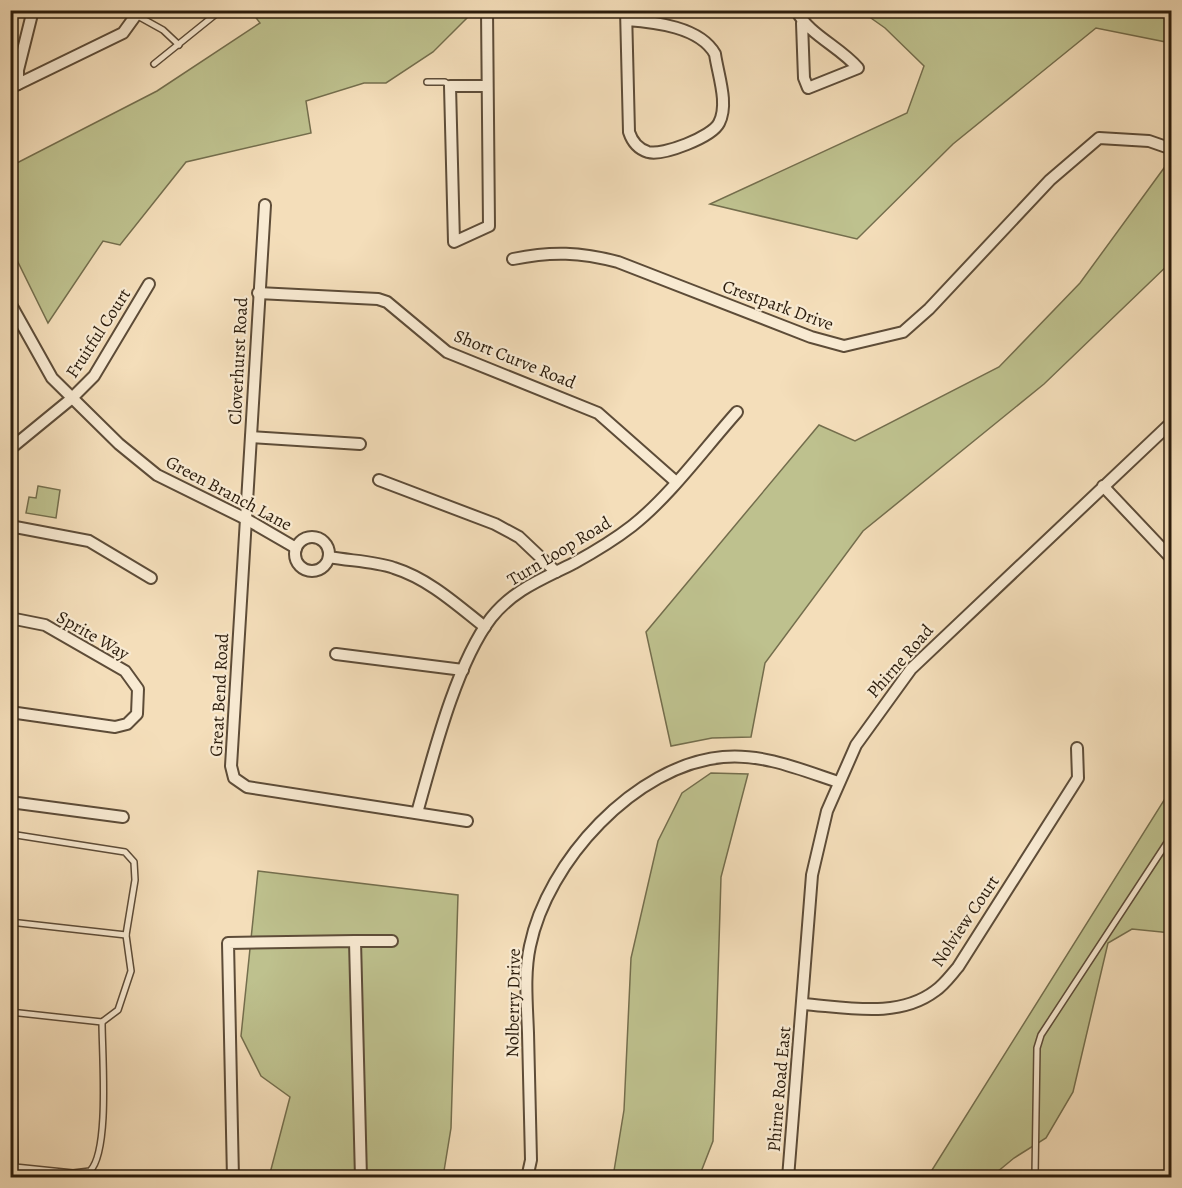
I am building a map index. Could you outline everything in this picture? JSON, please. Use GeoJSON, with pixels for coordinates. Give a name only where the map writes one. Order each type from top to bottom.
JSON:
{"type":"FeatureCollection","features":[{"type":"Feature","properties":{"kind":"street"},"geometry":{"type":"LineString","coordinates":[[14,86],[33,10]]}},
{"type":"Feature","properties":{"kind":"street"},"geometry":{"type":"LineString","coordinates":[[487,10],[489,226],[454,242],[450,86],[487,86]]}},
{"type":"Feature","properties":{"kind":"street"},"geometry":{"type":"LineString","coordinates":[[796,10],[802,23],[804,78],[808,88],[858,68],[844,52],[802,23]]}},
{"type":"Feature","properties":{"kind":"street"},"geometry":{"type":"LineString","coordinates":[[14,86],[123,33],[131,13]]}},
{"type":"Feature","properties":{"kind":"street"},"geometry":{"type":"LineString","coordinates":[[627,15],[688,33],[711,47],[715,54],[723,104],[719,124],[713,131],[657,153],[644,150],[632,139],[629,132],[627,15]]}},
{"type":"Feature","properties":{"kind":"street","name":"Crestpark Drive"},"geometry":{"type":"LineString","coordinates":[[513,259],[546,252],[591,255],[618,261],[811,337],[844,346],[903,332],[929,309],[1050,180],[1099,138],[1149,141],[1172,149]]}},
{"type":"Feature","properties":{"kind":"street","name":"Cloverhurst Road"},"geometry":{"type":"LineString","coordinates":[[246,519],[265,205]]}},
{"type":"Feature","properties":{"kind":"street","name":"Fruitful Court"},"geometry":{"type":"LineString","coordinates":[[10,449],[71,399],[94,376],[149,284]]}},
{"type":"Feature","properties":{"kind":"street","name":"Short Curve Road"},"geometry":{"type":"LineString","coordinates":[[258,293],[378,299],[387,302],[447,352],[598,412],[675,481]]}},
{"type":"Feature","properties":{"kind":"street","name":"Green Branch Lane"},"geometry":{"type":"LineString","coordinates":[[10,303],[52,378],[71,399],[157,475],[246,519],[296,548]]}},
{"type":"Feature","properties":{"kind":"street","name":"Turn Loop Road"},"geometry":{"type":"LineString","coordinates":[[417,813],[462,670],[485,627],[507,601],[524,587],[591,553],[632,526],[737,412]]}},
{"type":"Feature","properties":{"kind":"street","name":"Phirne Road"},"geometry":{"type":"LineString","coordinates":[[802,1004],[812,875],[818,843],[838,782],[856,745],[910,669],[1172,422]]}},
{"type":"Feature","properties":{"kind":"street"},"geometry":{"type":"LineString","coordinates":[[251,437],[360,444]]}},
{"type":"Feature","properties":{"kind":"street"},"geometry":{"type":"LineString","coordinates":[[379,480],[495,524],[519,537],[556,572]]}},
{"type":"Feature","properties":{"kind":"street"},"geometry":{"type":"LineString","coordinates":[[1103,486],[1172,559]]}},
{"type":"Feature","properties":{"kind":"street","name":"Great Bend Road"},"geometry":{"type":"LineString","coordinates":[[246,519],[231,766],[234,778],[247,787],[466,821]]}},
{"type":"Feature","properties":{"kind":"street"},"geometry":{"type":"LineString","coordinates":[[10,526],[89,541],[151,578]]}},
{"type":"Feature","properties":{"kind":"street","name":"Green Branch Lane"},"geometry":{"type":"LineString","coordinates":[[306,538],[320,539],[329,550],[329,557],[321,569],[307,571],[296,562],[296,548],[306,538]]}},
{"type":"Feature","properties":{"kind":"street"},"geometry":{"type":"LineString","coordinates":[[329,557],[393,567],[415,576],[439,591],[485,627]]}},
{"type":"Feature","properties":{"kind":"street","name":"Sprite Way"},"geometry":{"type":"LineString","coordinates":[[10,618],[45,625],[125,671],[138,689],[137,714],[127,724],[115,727],[10,712]]}},
{"type":"Feature","properties":{"kind":"street"},"geometry":{"type":"LineString","coordinates":[[336,654],[462,670]]}},
{"type":"Feature","properties":{"kind":"street","name":"Nolview Court"},"geometry":{"type":"LineString","coordinates":[[802,1004],[888,1009],[915,1003],[936,991],[958,967],[1078,778],[1077,748]]}},
{"type":"Feature","properties":{"kind":"street","name":"Nolberry Drive"},"geometry":{"type":"LineString","coordinates":[[527,1178],[531,1160],[527,995],[530,948],[541,910],[577,852],[614,808],[636,790],[684,764],[725,756],[757,759],[785,764],[838,782]]}},
{"type":"Feature","properties":{"kind":"street"},"geometry":{"type":"LineString","coordinates":[[10,802],[123,817]]}},
{"type":"Feature","properties":{"kind":"street"},"geometry":{"type":"LineString","coordinates":[[355,941],[361,1178]]}},
{"type":"Feature","properties":{"kind":"street"},"geometry":{"type":"LineString","coordinates":[[233,1178],[228,943],[393,941]]}},
{"type":"Feature","properties":{"kind":"street","name":"Phirne Road East"},"geometry":{"type":"LineString","coordinates":[[788,1178],[802,1004]]}},
{"type":"Feature","properties":{"kind":"lane"},"geometry":{"type":"LineString","coordinates":[[154,64],[221,10]]}},
{"type":"Feature","properties":{"kind":"lane"},"geometry":{"type":"LineString","coordinates":[[131,13],[163,30],[178,45]]}},
{"type":"Feature","properties":{"kind":"lane"},"geometry":{"type":"LineString","coordinates":[[427,82],[445,82],[450,86]]}},
{"type":"Feature","properties":{"kind":"lane"},"geometry":{"type":"LineString","coordinates":[[10,834],[125,852],[134,862],[135,880],[126,935],[131,971],[118,1010],[102,1022],[11,1012],[15,1167],[73,1173],[90,1171],[98,1163],[102,1140],[102,1022]]}},
{"type":"Feature","properties":{"kind":"lane"},"geometry":{"type":"LineString","coordinates":[[1035,1175],[1037,1048],[1041,1035],[1172,835]]}},
{"type":"Feature","properties":{"kind":"lane"},"geometry":{"type":"LineString","coordinates":[[10,922],[126,935]]}},
{"type":"Feature","properties":{"kind":"green space"},"geometry":{"type":"Polygon","coordinates":[[[466,10],[467,18],[433,52],[386,83],[364,83],[306,101],[311,133],[186,162],[120,245],[103,241],[48,323],[11,248],[11,166],[157,91],[260,23],[251,11],[466,10]]]}},
{"type":"Feature","properties":{"kind":"green space"},"geometry":{"type":"Polygon","coordinates":[[[861,11],[1171,11],[1171,43],[1096,28],[953,144],[857,239],[710,204],[907,113],[924,66],[885,28],[861,11]]]}},
{"type":"Feature","properties":{"kind":"green space"},"geometry":{"type":"Polygon","coordinates":[[[1164,168],[1171,171],[1171,262],[1044,384],[863,531],[765,663],[751,737],[712,738],[671,746],[646,632],[819,425],[855,441],[999,367],[1080,283],[1164,168]]]}},
{"type":"Feature","properties":{"kind":"green space"},"geometry":{"type":"Polygon","coordinates":[[[38,486],[60,490],[56,518],[26,513],[29,497],[36,498],[38,486]]]}},
{"type":"Feature","properties":{"kind":"green space"},"geometry":{"type":"Polygon","coordinates":[[[711,773],[748,774],[721,877],[713,1141],[699,1177],[613,1177],[624,1110],[631,958],[658,841],[682,793],[711,773]]]}},
{"type":"Feature","properties":{"kind":"green space"},"geometry":{"type":"Polygon","coordinates":[[[1171,789],[1171,933],[1132,929],[1108,943],[1073,1092],[1046,1138],[1014,1158],[991,1177],[927,1178],[1171,789]]]}},
{"type":"Feature","properties":{"kind":"green space"},"geometry":{"type":"Polygon","coordinates":[[[258,871],[458,895],[451,1128],[443,1177],[269,1177],[290,1097],[261,1076],[241,1036],[258,871]]]}}]}
